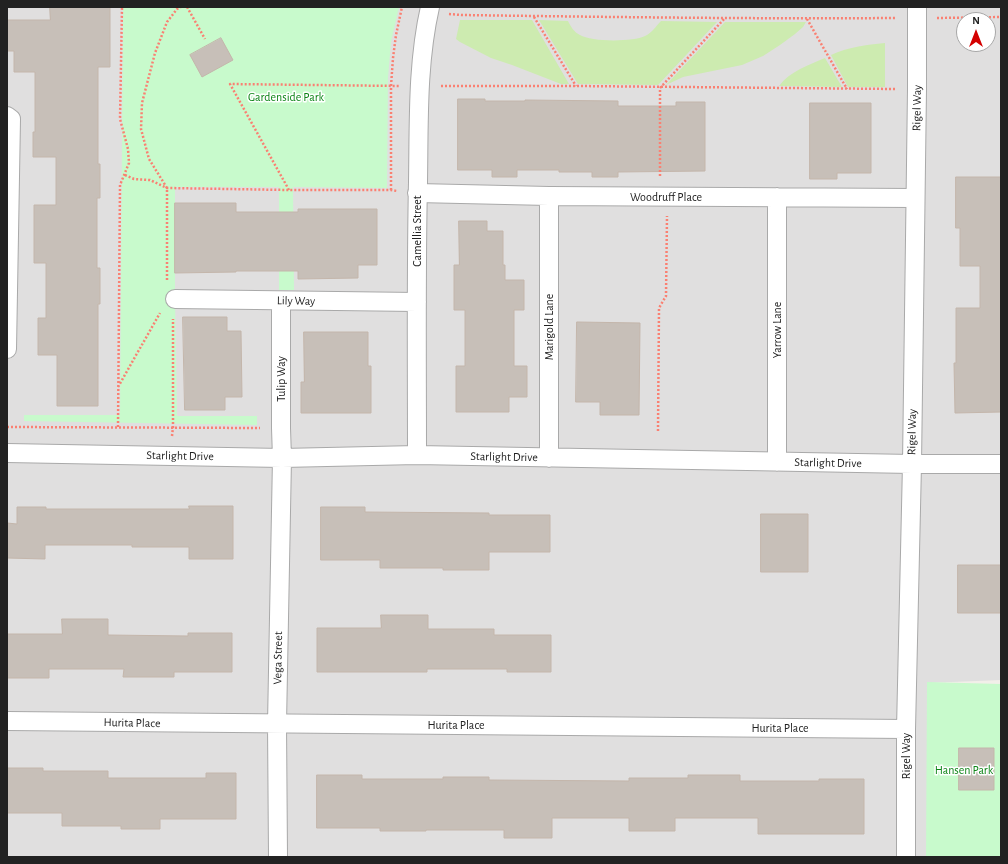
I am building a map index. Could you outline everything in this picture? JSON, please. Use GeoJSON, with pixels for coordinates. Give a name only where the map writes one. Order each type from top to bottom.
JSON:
{"type":"FeatureCollection","features":[{"type":"Feature","properties":{"kind":"street","name":"Camellia Street"},"geometry":{"type":"LineString","coordinates":[[417,455],[417,194],[419,86],[424,40],[430,7]]}},
{"type":"Feature","properties":{"kind":"street","name":"Rigel Way"},"geometry":{"type":"LineString","coordinates":[[906,857],[906,729],[912,464],[917,12]]}},
{"type":"Feature","properties":{"kind":"street"},"geometry":{"type":"LineString","coordinates":[[7,116],[11,119],[7,349]]}},
{"type":"Feature","properties":{"kind":"street","name":"Woodruff Place"},"geometry":{"type":"LineString","coordinates":[[417,194],[916,198]]}},
{"type":"Feature","properties":{"kind":"street","name":"Marigold Lane"},"geometry":{"type":"LineString","coordinates":[[549,196],[549,458]]}},
{"type":"Feature","properties":{"kind":"street","name":"Yarrow Lane"},"geometry":{"type":"LineString","coordinates":[[777,197],[777,462]]}},
{"type":"Feature","properties":{"kind":"street","name":"Lily Way"},"geometry":{"type":"LineString","coordinates":[[172,298],[281,301],[417,302]]}},
{"type":"Feature","properties":{"kind":"street","name":"Tulip Way"},"geometry":{"type":"LineString","coordinates":[[281,301],[282,458]]}},
{"type":"Feature","properties":{"kind":"street","name":"Starlight Drive"},"geometry":{"type":"LineString","coordinates":[[7,453],[282,458],[417,455],[777,462],[1001,464]]}},
{"type":"Feature","properties":{"kind":"street","name":"Vega Street"},"geometry":{"type":"LineString","coordinates":[[278,857],[277,724],[282,458]]}},
{"type":"Feature","properties":{"kind":"street","name":"Hurita Place"},"geometry":{"type":"LineString","coordinates":[[7,722],[906,729]]}},
{"type":"Feature","properties":{"kind":"path"},"geometry":{"type":"LineString","coordinates":[[118,427],[120,185],[129,163],[128,149],[120,119],[122,7]]}},
{"type":"Feature","properties":{"kind":"path"},"geometry":{"type":"LineString","coordinates":[[170,456],[173,427],[172,298],[167,188],[149,159],[141,129],[142,103],[155,53],[167,22],[177,9],[181,7]]}},
{"type":"Feature","properties":{"kind":"path"},"geometry":{"type":"LineString","coordinates":[[187,7],[205,39]]}},
{"type":"Feature","properties":{"kind":"path"},"geometry":{"type":"LineString","coordinates":[[391,190],[392,58],[402,7]]}},
{"type":"Feature","properties":{"kind":"path"},"geometry":{"type":"LineString","coordinates":[[430,7],[448,14],[461,15],[806,19],[917,12],[1001,17]]}},
{"type":"Feature","properties":{"kind":"path"},"geometry":{"type":"LineString","coordinates":[[533,16],[576,86]]}},
{"type":"Feature","properties":{"kind":"path"},"geometry":{"type":"LineString","coordinates":[[806,19],[847,90]]}},
{"type":"Feature","properties":{"kind":"path"},"geometry":{"type":"LineString","coordinates":[[289,190],[230,84],[917,90]]}},
{"type":"Feature","properties":{"kind":"path"},"geometry":{"type":"LineString","coordinates":[[124,175],[134,179],[150,180],[167,188],[391,190],[417,194]]}},
{"type":"Feature","properties":{"kind":"path"},"geometry":{"type":"LineString","coordinates":[[118,388],[160,313]]}},
{"type":"Feature","properties":{"kind":"path"},"geometry":{"type":"LineString","coordinates":[[7,427],[281,428]]}},
{"type":"Feature","properties":{"kind":"shaded area"},"geometry":{"type":"Polygon","coordinates":[[[7,7],[1001,7],[1001,680],[927,683],[928,857],[7,857],[7,7]]]}},
{"type":"Feature","properties":{"kind":"green space","name":"Gardenside Park"},"geometry":{"type":"Polygon","coordinates":[[[123,7],[399,7],[391,42],[388,78],[387,188],[293,187],[294,290],[279,290],[279,187],[175,187],[177,416],[257,416],[257,425],[24,421],[24,415],[120,415],[123,7]]]}},
{"type":"Feature","properties":{"kind":"green space"},"geometry":{"type":"Polygon","coordinates":[[[460,20],[532,20],[569,84],[561,84],[491,58],[460,42],[456,39],[460,20]]]}},
{"type":"Feature","properties":{"kind":"green space"},"geometry":{"type":"Polygon","coordinates":[[[539,20],[568,21],[573,29],[580,35],[602,40],[639,38],[647,35],[661,21],[717,22],[658,85],[578,84],[539,20]]]}},
{"type":"Feature","properties":{"kind":"green space"},"geometry":{"type":"Polygon","coordinates":[[[725,22],[806,22],[795,34],[763,56],[742,65],[683,77],[666,85],[725,22]]]}},
{"type":"Feature","properties":{"kind":"green space"},"geometry":{"type":"Polygon","coordinates":[[[885,43],[885,87],[848,87],[831,55],[851,48],[885,43]]]}},
{"type":"Feature","properties":{"kind":"green space"},"geometry":{"type":"Polygon","coordinates":[[[825,58],[842,87],[779,86],[794,72],[825,58]]]}},
{"type":"Feature","properties":{"kind":"green space","name":"Hansen Park"},"geometry":{"type":"Polygon","coordinates":[[[927,682],[1001,684],[1001,857],[926,857],[927,682]]]}},
{"type":"Feature","properties":{"kind":"building"},"geometry":{"type":"Polygon","coordinates":[[[50,7],[110,7],[110,67],[98,67],[98,164],[100,164],[100,198],[97,198],[97,268],[100,268],[100,304],[98,304],[98,406],[57,406],[57,355],[38,355],[38,318],[46,318],[46,263],[34,263],[34,205],[56,205],[56,157],[33,157],[33,132],[35,132],[35,72],[14,72],[14,51],[7,51],[7,20],[50,20],[50,7]]]}},
{"type":"Feature","properties":{"kind":"building"},"geometry":{"type":"Polygon","coordinates":[[[221,38],[233,60],[202,77],[190,55],[221,38]]]}},
{"type":"Feature","properties":{"kind":"building"},"geometry":{"type":"Polygon","coordinates":[[[458,99],[485,99],[485,101],[618,101],[618,106],[676,106],[676,102],[705,102],[705,171],[618,172],[618,177],[592,177],[592,172],[517,170],[517,177],[492,177],[492,170],[458,170],[458,99]]]}},
{"type":"Feature","properties":{"kind":"building"},"geometry":{"type":"Polygon","coordinates":[[[810,103],[871,103],[871,173],[837,173],[837,179],[810,179],[810,103]]]}},
{"type":"Feature","properties":{"kind":"building"},"geometry":{"type":"Polygon","coordinates":[[[956,177],[1001,177],[1001,412],[955,413],[954,363],[956,363],[956,308],[980,308],[980,266],[960,266],[960,228],[956,228],[956,177]]]}},
{"type":"Feature","properties":{"kind":"building"},"geometry":{"type":"Polygon","coordinates":[[[175,203],[236,203],[236,212],[298,212],[298,209],[377,209],[377,265],[358,265],[358,278],[298,279],[298,271],[175,273],[175,203]]]}},
{"type":"Feature","properties":{"kind":"building"},"geometry":{"type":"Polygon","coordinates":[[[459,221],[487,221],[487,231],[503,231],[503,265],[505,265],[505,280],[524,280],[524,310],[514,310],[514,366],[527,366],[527,397],[509,397],[509,412],[456,412],[456,366],[465,366],[465,310],[454,310],[454,265],[459,265],[459,221]]]}},
{"type":"Feature","properties":{"kind":"building"},"geometry":{"type":"Polygon","coordinates":[[[183,317],[227,317],[227,331],[241,331],[242,397],[225,397],[225,410],[185,410],[183,317]]]}},
{"type":"Feature","properties":{"kind":"building"},"geometry":{"type":"Polygon","coordinates":[[[577,322],[640,323],[639,415],[600,415],[600,402],[576,402],[577,322]]]}},
{"type":"Feature","properties":{"kind":"building"},"geometry":{"type":"Polygon","coordinates":[[[304,332],[368,332],[368,366],[371,366],[371,413],[301,413],[301,382],[304,382],[304,332]]]}},
{"type":"Feature","properties":{"kind":"building"},"geometry":{"type":"Polygon","coordinates":[[[189,506],[233,506],[233,559],[189,559],[189,547],[132,547],[132,545],[45,545],[45,559],[7,558],[7,523],[17,524],[17,507],[46,507],[46,509],[189,509],[189,506]]]}},
{"type":"Feature","properties":{"kind":"building"},"geometry":{"type":"Polygon","coordinates":[[[321,507],[365,507],[365,512],[550,515],[550,552],[489,552],[489,570],[380,568],[380,560],[321,560],[321,507]]]}},
{"type":"Feature","properties":{"kind":"building"},"geometry":{"type":"Polygon","coordinates":[[[761,514],[808,514],[808,572],[761,572],[761,514]]]}},
{"type":"Feature","properties":{"kind":"building"},"geometry":{"type":"Polygon","coordinates":[[[958,565],[1001,565],[1001,613],[958,613],[958,565]]]}},
{"type":"Feature","properties":{"kind":"building"},"geometry":{"type":"Polygon","coordinates":[[[381,615],[428,615],[428,629],[494,629],[494,635],[551,635],[551,672],[507,672],[507,669],[427,669],[427,672],[317,672],[317,628],[381,628],[381,615]]]}},
{"type":"Feature","properties":{"kind":"building"},"geometry":{"type":"Polygon","coordinates":[[[62,619],[108,619],[108,635],[188,636],[188,633],[232,633],[232,672],[174,672],[174,677],[123,677],[124,669],[49,669],[49,678],[7,678],[7,634],[62,634],[62,619]]]}},
{"type":"Feature","properties":{"kind":"building"},"geometry":{"type":"Polygon","coordinates":[[[959,748],[994,748],[994,790],[959,790],[959,748]]]}},
{"type":"Feature","properties":{"kind":"building"},"geometry":{"type":"Polygon","coordinates":[[[7,768],[43,768],[43,771],[108,771],[108,778],[206,778],[206,773],[236,773],[236,819],[160,819],[160,829],[121,829],[121,826],[62,826],[62,813],[7,813],[7,768]]]}},
{"type":"Feature","properties":{"kind":"building"},"geometry":{"type":"Polygon","coordinates":[[[317,775],[362,775],[362,779],[443,779],[443,777],[489,777],[489,780],[629,781],[629,778],[688,778],[688,775],[740,775],[740,781],[819,781],[819,779],[864,779],[864,834],[758,834],[758,818],[675,818],[675,831],[629,831],[629,818],[552,818],[552,838],[504,838],[504,830],[380,831],[380,828],[317,828],[317,775]]]}}]}
